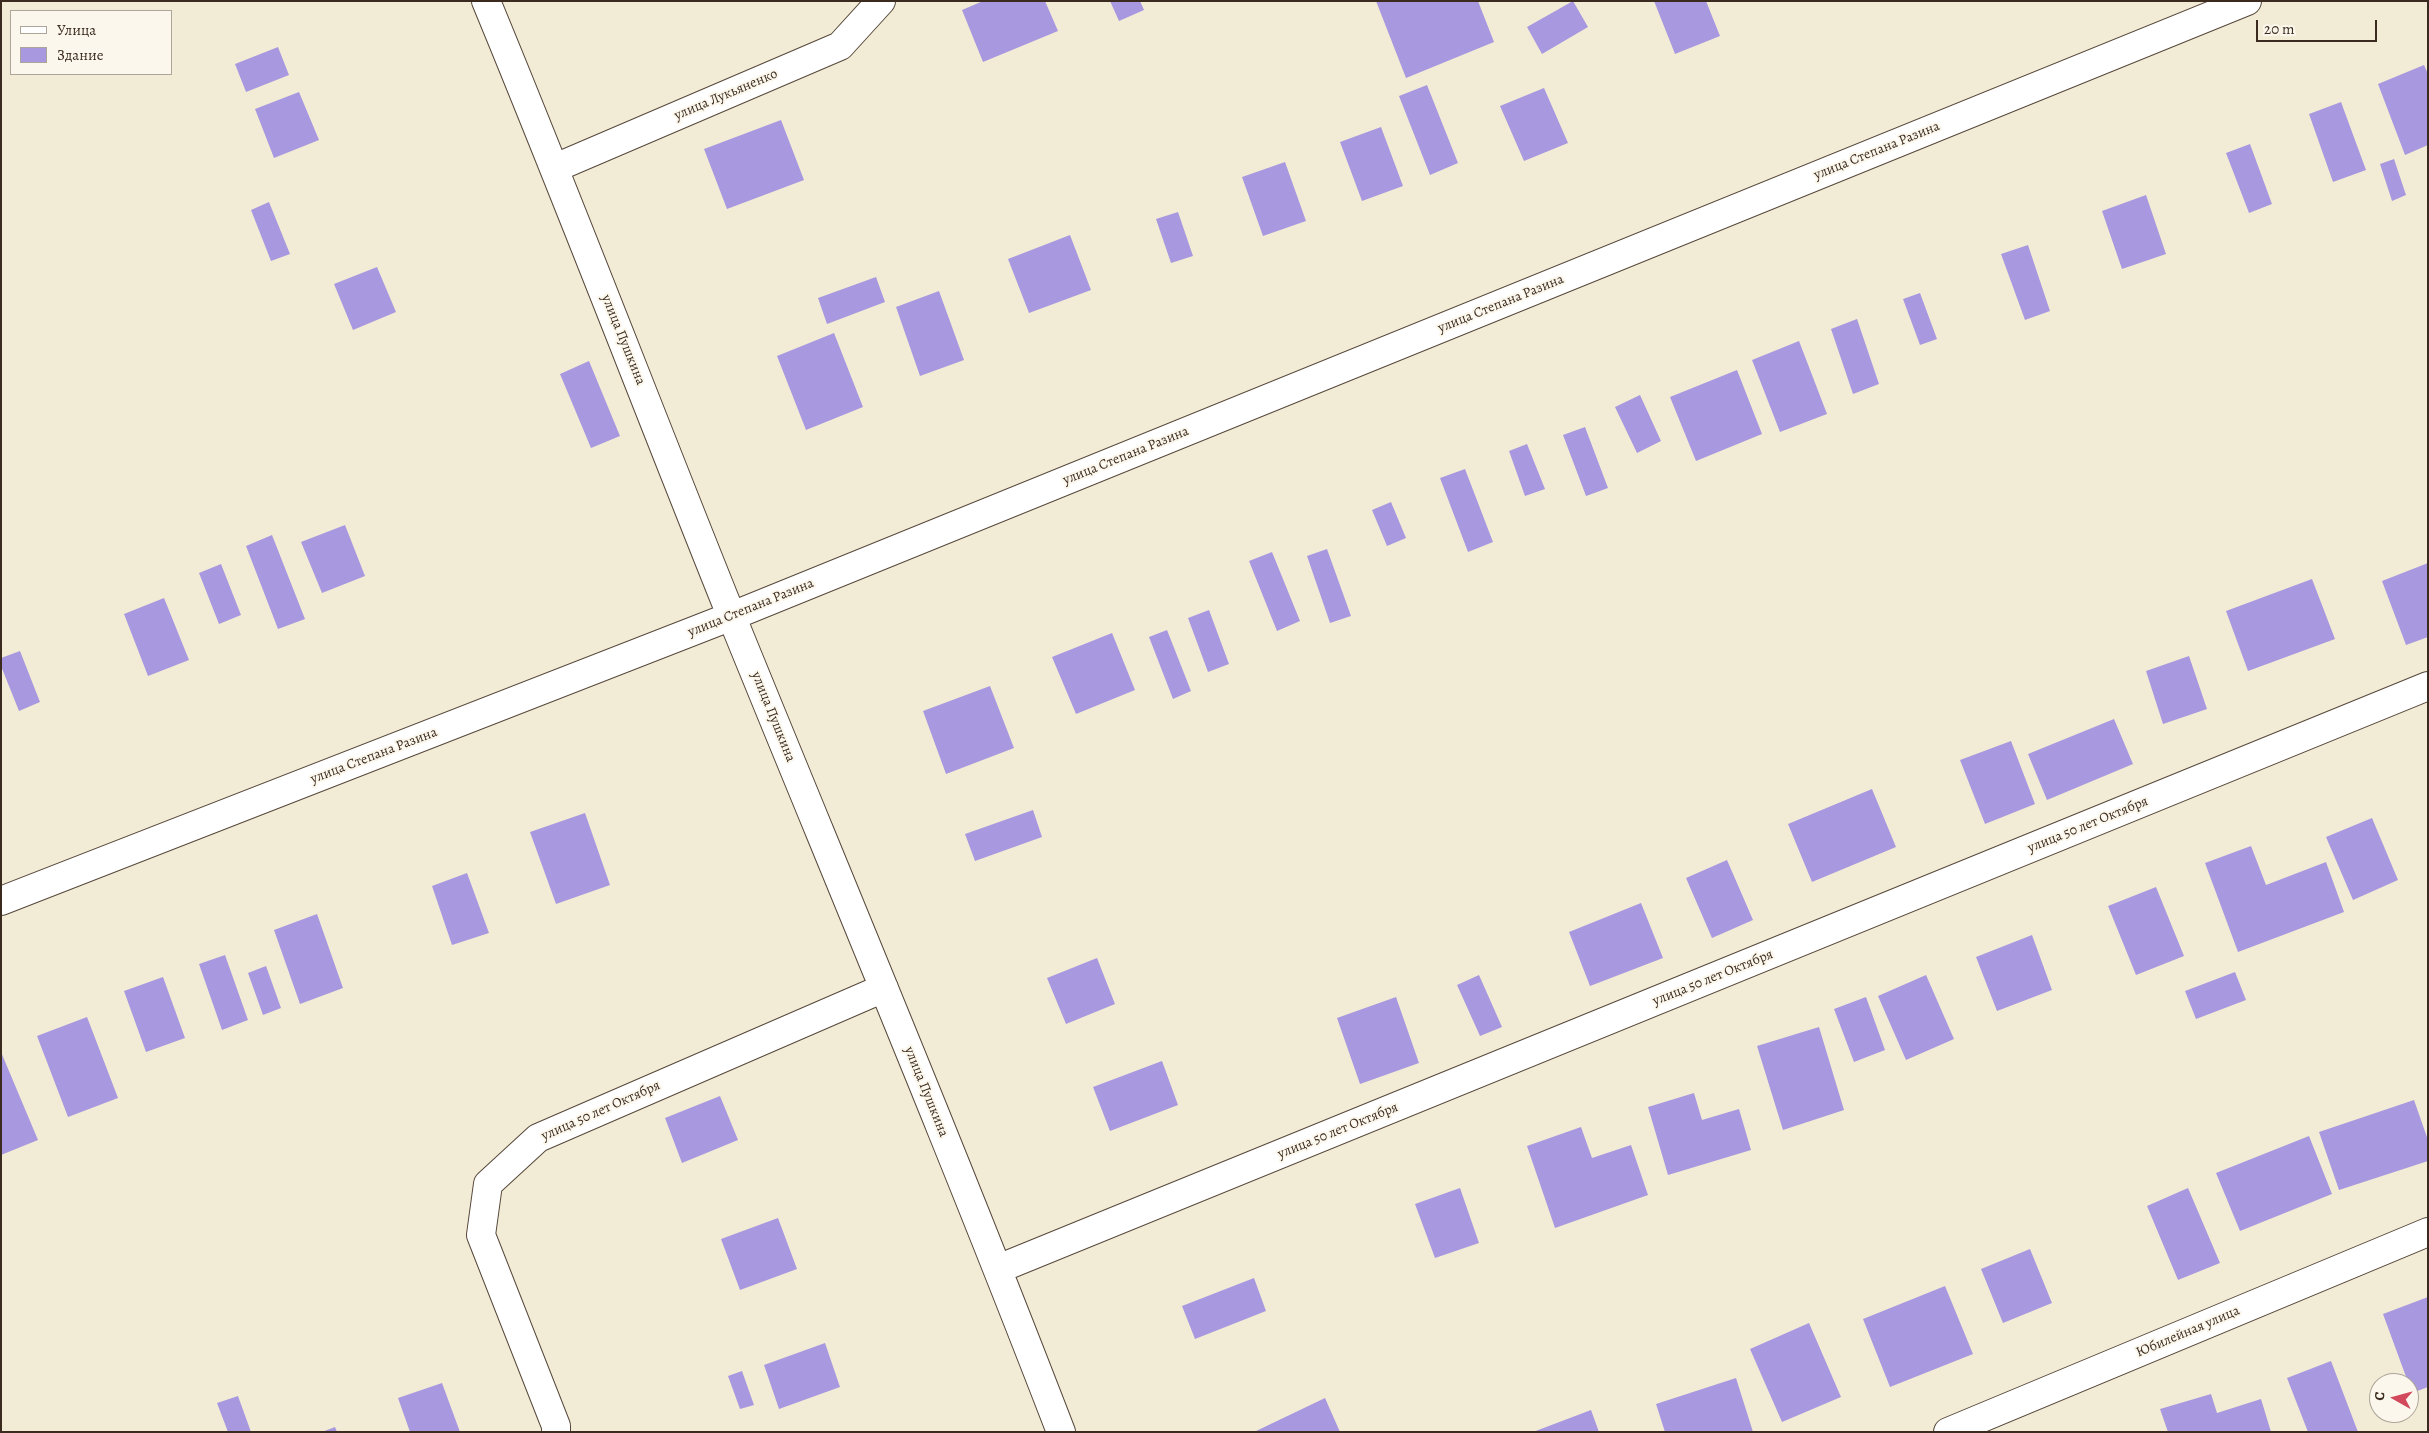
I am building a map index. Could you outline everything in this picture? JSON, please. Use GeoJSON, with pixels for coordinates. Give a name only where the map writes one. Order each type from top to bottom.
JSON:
{"type":"FeatureCollection","features":[{"type":"Feature","properties":{"kind":"street","name":"улица Пушкина"},"geometry":{"type":"LineString","coordinates":[[486,1],[555,168],[732,616],[998,1269],[1061,1432]]}},
{"type":"Feature","properties":{"kind":"street","name":"улица Лукьяненко"},"geometry":{"type":"LineString","coordinates":[[555,168],[840,46],[881,1]]}},
{"type":"Feature","properties":{"kind":"street","name":"улица Степана Разина"},"geometry":{"type":"LineString","coordinates":[[1,901],[732,616],[2247,1]]}},
{"type":"Feature","properties":{"kind":"street","name":"улица 50 лет Октября"},"geometry":{"type":"LineString","coordinates":[[998,1269],[2428,686]]}},
{"type":"Feature","properties":{"kind":"street","name":"улица 50 лет Октября"},"geometry":{"type":"LineString","coordinates":[[556,1432],[556,1426],[481,1235],[488,1184],[538,1138],[884,988]]}},
{"type":"Feature","properties":{"kind":"street","name":"Юбилейная улица"},"geometry":{"type":"LineString","coordinates":[[1948,1432],[2428,1232]]}},
{"type":"Feature","properties":{"kind":"building"},"geometry":{"type":"Polygon","coordinates":[[[983,1],[1045,1],[1058,31],[983,62],[962,10],[983,1]]]}},
{"type":"Feature","properties":{"kind":"building"},"geometry":{"type":"Polygon","coordinates":[[[1110,1],[1140,1],[1144,10],[1119,21],[1110,1]]]}},
{"type":"Feature","properties":{"kind":"building"},"geometry":{"type":"Polygon","coordinates":[[[1376,1],[1478,1],[1494,42],[1406,78],[1376,1]]]}},
{"type":"Feature","properties":{"kind":"building"},"geometry":{"type":"Polygon","coordinates":[[[1573,1],[1588,27],[1542,54],[1527,27],[1573,1]]]}},
{"type":"Feature","properties":{"kind":"building"},"geometry":{"type":"Polygon","coordinates":[[[1654,1],[1706,1],[1720,36],[1675,54],[1654,1]]]}},
{"type":"Feature","properties":{"kind":"building"},"geometry":{"type":"Polygon","coordinates":[[[278,47],[289,75],[246,92],[235,64],[278,47]]]}},
{"type":"Feature","properties":{"kind":"building"},"geometry":{"type":"Polygon","coordinates":[[[2424,65],[2428,74],[2428,145],[2405,155],[2378,84],[2424,65]]]}},
{"type":"Feature","properties":{"kind":"building"},"geometry":{"type":"Polygon","coordinates":[[[1427,85],[1458,163],[1430,175],[1399,96],[1427,85]]]}},
{"type":"Feature","properties":{"kind":"building"},"geometry":{"type":"Polygon","coordinates":[[[1544,88],[1568,143],[1524,161],[1500,106],[1544,88]]]}},
{"type":"Feature","properties":{"kind":"building"},"geometry":{"type":"Polygon","coordinates":[[[299,92],[319,140],[274,158],[255,109],[299,92]]]}},
{"type":"Feature","properties":{"kind":"building"},"geometry":{"type":"Polygon","coordinates":[[[2341,102],[2366,170],[2333,182],[2309,114],[2341,102]]]}},
{"type":"Feature","properties":{"kind":"building"},"geometry":{"type":"Polygon","coordinates":[[[781,120],[804,180],[727,209],[704,149],[781,120]]]}},
{"type":"Feature","properties":{"kind":"building"},"geometry":{"type":"Polygon","coordinates":[[[1381,127],[1403,186],[1362,201],[1340,142],[1381,127]]]}},
{"type":"Feature","properties":{"kind":"building"},"geometry":{"type":"Polygon","coordinates":[[[2250,144],[2272,204],[2249,213],[2226,153],[2250,144]]]}},
{"type":"Feature","properties":{"kind":"building"},"geometry":{"type":"Polygon","coordinates":[[[2394,159],[2406,195],[2392,201],[2380,164],[2394,159]]]}},
{"type":"Feature","properties":{"kind":"building"},"geometry":{"type":"Polygon","coordinates":[[[1285,162],[1306,221],[1263,236],[1242,177],[1285,162]]]}},
{"type":"Feature","properties":{"kind":"building"},"geometry":{"type":"Polygon","coordinates":[[[2146,195],[2166,254],[2122,269],[2102,211],[2146,195]]]}},
{"type":"Feature","properties":{"kind":"building"},"geometry":{"type":"Polygon","coordinates":[[[269,202],[290,254],[271,261],[251,210],[269,202]]]}},
{"type":"Feature","properties":{"kind":"building"},"geometry":{"type":"Polygon","coordinates":[[[1178,212],[1193,256],[1171,263],[1156,219],[1178,212]]]}},
{"type":"Feature","properties":{"kind":"building"},"geometry":{"type":"Polygon","coordinates":[[[1070,235],[1091,290],[1029,313],[1008,259],[1070,235]]]}},
{"type":"Feature","properties":{"kind":"building"},"geometry":{"type":"Polygon","coordinates":[[[2028,245],[2050,311],[2025,320],[2001,254],[2028,245]]]}},
{"type":"Feature","properties":{"kind":"building"},"geometry":{"type":"Polygon","coordinates":[[[377,267],[396,312],[353,330],[334,284],[377,267]]]}},
{"type":"Feature","properties":{"kind":"building"},"geometry":{"type":"Polygon","coordinates":[[[876,277],[885,302],[827,324],[818,298],[876,277]]]}},
{"type":"Feature","properties":{"kind":"building"},"geometry":{"type":"Polygon","coordinates":[[[939,291],[964,360],[920,376],[896,307],[939,291]]]}},
{"type":"Feature","properties":{"kind":"building"},"geometry":{"type":"Polygon","coordinates":[[[1920,293],[1937,339],[1920,345],[1903,299],[1920,293]]]}},
{"type":"Feature","properties":{"kind":"building"},"geometry":{"type":"Polygon","coordinates":[[[1857,319],[1879,384],[1853,394],[1831,329],[1857,319]]]}},
{"type":"Feature","properties":{"kind":"building"},"geometry":{"type":"Polygon","coordinates":[[[834,333],[863,407],[806,430],[777,356],[834,333]]]}},
{"type":"Feature","properties":{"kind":"building"},"geometry":{"type":"Polygon","coordinates":[[[1799,341],[1827,414],[1780,432],[1752,360],[1799,341]]]}},
{"type":"Feature","properties":{"kind":"building"},"geometry":{"type":"Polygon","coordinates":[[[589,361],[620,436],[591,448],[560,374],[589,361]]]}},
{"type":"Feature","properties":{"kind":"building"},"geometry":{"type":"Polygon","coordinates":[[[1737,370],[1762,434],[1696,461],[1670,397],[1737,370]]]}},
{"type":"Feature","properties":{"kind":"building"},"geometry":{"type":"Polygon","coordinates":[[[1640,395],[1661,441],[1637,453],[1615,407],[1640,395]]]}},
{"type":"Feature","properties":{"kind":"building"},"geometry":{"type":"Polygon","coordinates":[[[1585,427],[1608,488],[1586,496],[1563,435],[1585,427]]]}},
{"type":"Feature","properties":{"kind":"building"},"geometry":{"type":"Polygon","coordinates":[[[1527,444],[1545,489],[1525,496],[1509,451],[1527,444]]]}},
{"type":"Feature","properties":{"kind":"building"},"geometry":{"type":"Polygon","coordinates":[[[1465,469],[1493,542],[1468,552],[1440,478],[1465,469]]]}},
{"type":"Feature","properties":{"kind":"building"},"geometry":{"type":"Polygon","coordinates":[[[1391,502],[1406,538],[1387,546],[1372,510],[1391,502]]]}},
{"type":"Feature","properties":{"kind":"building"},"geometry":{"type":"Polygon","coordinates":[[[345,525],[365,576],[322,593],[301,542],[345,525]]]}},
{"type":"Feature","properties":{"kind":"building"},"geometry":{"type":"Polygon","coordinates":[[[272,535],[305,619],[278,629],[246,546],[272,535]]]}},
{"type":"Feature","properties":{"kind":"building"},"geometry":{"type":"Polygon","coordinates":[[[1327,549],[1351,616],[1330,623],[1307,556],[1327,549]]]}},
{"type":"Feature","properties":{"kind":"building"},"geometry":{"type":"Polygon","coordinates":[[[1272,552],[1300,621],[1277,631],[1249,561],[1272,552]]]}},
{"type":"Feature","properties":{"kind":"building"},"geometry":{"type":"Polygon","coordinates":[[[2428,563],[2428,637],[2406,645],[2382,581],[2428,563]]]}},
{"type":"Feature","properties":{"kind":"building"},"geometry":{"type":"Polygon","coordinates":[[[221,564],[241,615],[219,624],[199,573],[221,564]]]}},
{"type":"Feature","properties":{"kind":"building"},"geometry":{"type":"Polygon","coordinates":[[[2312,579],[2335,639],[2248,671],[2226,611],[2312,579]]]}},
{"type":"Feature","properties":{"kind":"building"},"geometry":{"type":"Polygon","coordinates":[[[164,598],[189,660],[148,676],[124,614],[164,598]]]}},
{"type":"Feature","properties":{"kind":"building"},"geometry":{"type":"Polygon","coordinates":[[[1209,610],[1229,664],[1208,672],[1188,618],[1209,610]]]}},
{"type":"Feature","properties":{"kind":"building"},"geometry":{"type":"Polygon","coordinates":[[[1167,630],[1191,691],[1173,699],[1149,637],[1167,630]]]}},
{"type":"Feature","properties":{"kind":"building"},"geometry":{"type":"Polygon","coordinates":[[[1112,633],[1135,690],[1076,714],[1052,657],[1112,633]]]}},
{"type":"Feature","properties":{"kind":"building"},"geometry":{"type":"Polygon","coordinates":[[[20,651],[40,702],[19,711],[1,666],[1,658],[20,651]]]}},
{"type":"Feature","properties":{"kind":"building"},"geometry":{"type":"Polygon","coordinates":[[[2189,656],[2207,709],[2163,724],[2146,671],[2189,656]]]}},
{"type":"Feature","properties":{"kind":"building"},"geometry":{"type":"Polygon","coordinates":[[[990,686],[1014,748],[946,774],[923,711],[990,686]]]}},
{"type":"Feature","properties":{"kind":"building"},"geometry":{"type":"Polygon","coordinates":[[[2114,719],[2133,764],[2047,800],[2028,754],[2114,719]]]}},
{"type":"Feature","properties":{"kind":"building"},"geometry":{"type":"Polygon","coordinates":[[[2011,741],[2035,804],[1985,824],[1960,760],[2011,741]]]}},
{"type":"Feature","properties":{"kind":"building"},"geometry":{"type":"Polygon","coordinates":[[[1872,789],[1896,847],[1812,882],[1788,824],[1872,789]]]}},
{"type":"Feature","properties":{"kind":"building"},"geometry":{"type":"Polygon","coordinates":[[[1033,810],[1042,837],[975,861],[965,834],[1033,810]]]}},
{"type":"Feature","properties":{"kind":"building"},"geometry":{"type":"Polygon","coordinates":[[[585,813],[610,885],[556,904],[530,832],[585,813]]]}},
{"type":"Feature","properties":{"kind":"building"},"geometry":{"type":"Polygon","coordinates":[[[2372,818],[2398,880],[2353,900],[2326,837],[2372,818]]]}},
{"type":"Feature","properties":{"kind":"building"},"geometry":{"type":"Polygon","coordinates":[[[2251,846],[2266,885],[2326,862],[2344,912],[2238,952],[2205,863],[2251,846]]]}},
{"type":"Feature","properties":{"kind":"building"},"geometry":{"type":"Polygon","coordinates":[[[1727,860],[1753,920],[1712,938],[1686,878],[1727,860]]]}},
{"type":"Feature","properties":{"kind":"building"},"geometry":{"type":"Polygon","coordinates":[[[467,873],[489,933],[452,945],[432,886],[467,873]]]}},
{"type":"Feature","properties":{"kind":"building"},"geometry":{"type":"Polygon","coordinates":[[[2156,887],[2184,956],[2136,975],[2108,906],[2156,887]]]}},
{"type":"Feature","properties":{"kind":"building"},"geometry":{"type":"Polygon","coordinates":[[[1641,903],[1663,958],[1590,986],[1569,932],[1641,903]]]}},
{"type":"Feature","properties":{"kind":"building"},"geometry":{"type":"Polygon","coordinates":[[[317,914],[343,988],[300,1004],[274,930],[317,914]]]}},
{"type":"Feature","properties":{"kind":"building"},"geometry":{"type":"Polygon","coordinates":[[[2032,935],[2052,990],[1997,1011],[1976,957],[2032,935]]]}},
{"type":"Feature","properties":{"kind":"building"},"geometry":{"type":"Polygon","coordinates":[[[225,955],[248,1020],[222,1030],[199,964],[225,955]]]}},
{"type":"Feature","properties":{"kind":"building"},"geometry":{"type":"Polygon","coordinates":[[[1097,958],[1115,1004],[1066,1024],[1047,978],[1097,958]]]}},
{"type":"Feature","properties":{"kind":"building"},"geometry":{"type":"Polygon","coordinates":[[[266,966],[281,1008],[263,1015],[248,973],[266,966]]]}},
{"type":"Feature","properties":{"kind":"building"},"geometry":{"type":"Polygon","coordinates":[[[2235,972],[2246,1000],[2196,1019],[2185,991],[2235,972]]]}},
{"type":"Feature","properties":{"kind":"building"},"geometry":{"type":"Polygon","coordinates":[[[1479,975],[1502,1027],[1480,1036],[1457,985],[1479,975]]]}},
{"type":"Feature","properties":{"kind":"building"},"geometry":{"type":"Polygon","coordinates":[[[1926,975],[1954,1039],[1906,1060],[1878,996],[1926,975]]]}},
{"type":"Feature","properties":{"kind":"building"},"geometry":{"type":"Polygon","coordinates":[[[163,977],[185,1038],[146,1052],[124,991],[163,977]]]}},
{"type":"Feature","properties":{"kind":"building"},"geometry":{"type":"Polygon","coordinates":[[[1396,997],[1419,1063],[1360,1084],[1337,1018],[1396,997]]]}},
{"type":"Feature","properties":{"kind":"building"},"geometry":{"type":"Polygon","coordinates":[[[1866,997],[1885,1050],[1854,1062],[1834,1009],[1866,997]]]}},
{"type":"Feature","properties":{"kind":"building"},"geometry":{"type":"Polygon","coordinates":[[[87,1017],[118,1098],[68,1117],[37,1036],[87,1017]]]}},
{"type":"Feature","properties":{"kind":"building"},"geometry":{"type":"Polygon","coordinates":[[[1819,1027],[1844,1110],[1783,1130],[1757,1046],[1819,1027]]]}},
{"type":"Feature","properties":{"kind":"building"},"geometry":{"type":"Polygon","coordinates":[[[1,1052],[38,1140],[1,1155],[1,1052]]]}},
{"type":"Feature","properties":{"kind":"building"},"geometry":{"type":"Polygon","coordinates":[[[1162,1061],[1178,1105],[1110,1131],[1093,1087],[1162,1061]]]}},
{"type":"Feature","properties":{"kind":"building"},"geometry":{"type":"Polygon","coordinates":[[[1694,1093],[1702,1120],[1739,1109],[1751,1150],[1668,1175],[1648,1107],[1694,1093]]]}},
{"type":"Feature","properties":{"kind":"building"},"geometry":{"type":"Polygon","coordinates":[[[720,1096],[738,1140],[682,1163],[665,1118],[720,1096]]]}},
{"type":"Feature","properties":{"kind":"building"},"geometry":{"type":"Polygon","coordinates":[[[2414,1100],[2428,1140],[2428,1161],[2339,1190],[2319,1132],[2414,1100]]]}},
{"type":"Feature","properties":{"kind":"building"},"geometry":{"type":"Polygon","coordinates":[[[1581,1127],[1592,1158],[1631,1145],[1648,1195],[1555,1228],[1527,1146],[1581,1127]]]}},
{"type":"Feature","properties":{"kind":"building"},"geometry":{"type":"Polygon","coordinates":[[[2309,1136],[2332,1194],[2240,1231],[2216,1173],[2309,1136]]]}},
{"type":"Feature","properties":{"kind":"building"},"geometry":{"type":"Polygon","coordinates":[[[1460,1188],[1479,1243],[1435,1258],[1415,1204],[1460,1188]]]}},
{"type":"Feature","properties":{"kind":"building"},"geometry":{"type":"Polygon","coordinates":[[[2188,1188],[2220,1263],[2178,1280],[2147,1206],[2188,1188]]]}},
{"type":"Feature","properties":{"kind":"building"},"geometry":{"type":"Polygon","coordinates":[[[778,1218],[797,1269],[740,1290],[721,1239],[778,1218]]]}},
{"type":"Feature","properties":{"kind":"building"},"geometry":{"type":"Polygon","coordinates":[[[2030,1249],[2052,1303],[2003,1323],[1981,1269],[2030,1249]]]}},
{"type":"Feature","properties":{"kind":"building"},"geometry":{"type":"Polygon","coordinates":[[[1254,1278],[1266,1311],[1195,1339],[1182,1306],[1254,1278]]]}},
{"type":"Feature","properties":{"kind":"building"},"geometry":{"type":"Polygon","coordinates":[[[1945,1286],[1973,1354],[1890,1387],[1863,1319],[1945,1286]]]}},
{"type":"Feature","properties":{"kind":"building"},"geometry":{"type":"Polygon","coordinates":[[[2428,1297],[2428,1387],[2419,1390],[2419,1373],[2405,1373],[2383,1314],[2428,1297]]]}},
{"type":"Feature","properties":{"kind":"building"},"geometry":{"type":"Polygon","coordinates":[[[1809,1323],[1841,1397],[1782,1422],[1750,1349],[1809,1323]]]}},
{"type":"Feature","properties":{"kind":"building"},"geometry":{"type":"Polygon","coordinates":[[[825,1343],[840,1387],[779,1409],[764,1365],[825,1343]]]}},
{"type":"Feature","properties":{"kind":"building"},"geometry":{"type":"Polygon","coordinates":[[[2331,1361],[2358,1432],[2308,1432],[2287,1378],[2331,1361]]]}},
{"type":"Feature","properties":{"kind":"building"},"geometry":{"type":"Polygon","coordinates":[[[742,1371],[754,1405],[740,1409],[728,1376],[742,1371]]]}},
{"type":"Feature","properties":{"kind":"building"},"geometry":{"type":"Polygon","coordinates":[[[1736,1378],[1753,1432],[1665,1432],[1656,1404],[1736,1378]]]}},
{"type":"Feature","properties":{"kind":"building"},"geometry":{"type":"Polygon","coordinates":[[[442,1383],[460,1432],[410,1432],[398,1398],[442,1383]]]}},
{"type":"Feature","properties":{"kind":"building"},"geometry":{"type":"Polygon","coordinates":[[[2211,1394],[2217,1413],[2261,1399],[2271,1432],[2168,1432],[2160,1409],[2211,1394]]]}},
{"type":"Feature","properties":{"kind":"building"},"geometry":{"type":"Polygon","coordinates":[[[238,1396],[251,1432],[228,1432],[217,1403],[238,1396]]]}},
{"type":"Feature","properties":{"kind":"building"},"geometry":{"type":"Polygon","coordinates":[[[1325,1398],[1340,1432],[1254,1432],[1325,1398]]]}},
{"type":"Feature","properties":{"kind":"building"},"geometry":{"type":"Polygon","coordinates":[[[1591,1410],[1599,1432],[1533,1432],[1591,1410]]]}},
{"type":"Feature","properties":{"kind":"building"},"geometry":{"type":"Polygon","coordinates":[[[335,1427],[337,1432],[322,1432],[335,1427]]]}}]}
